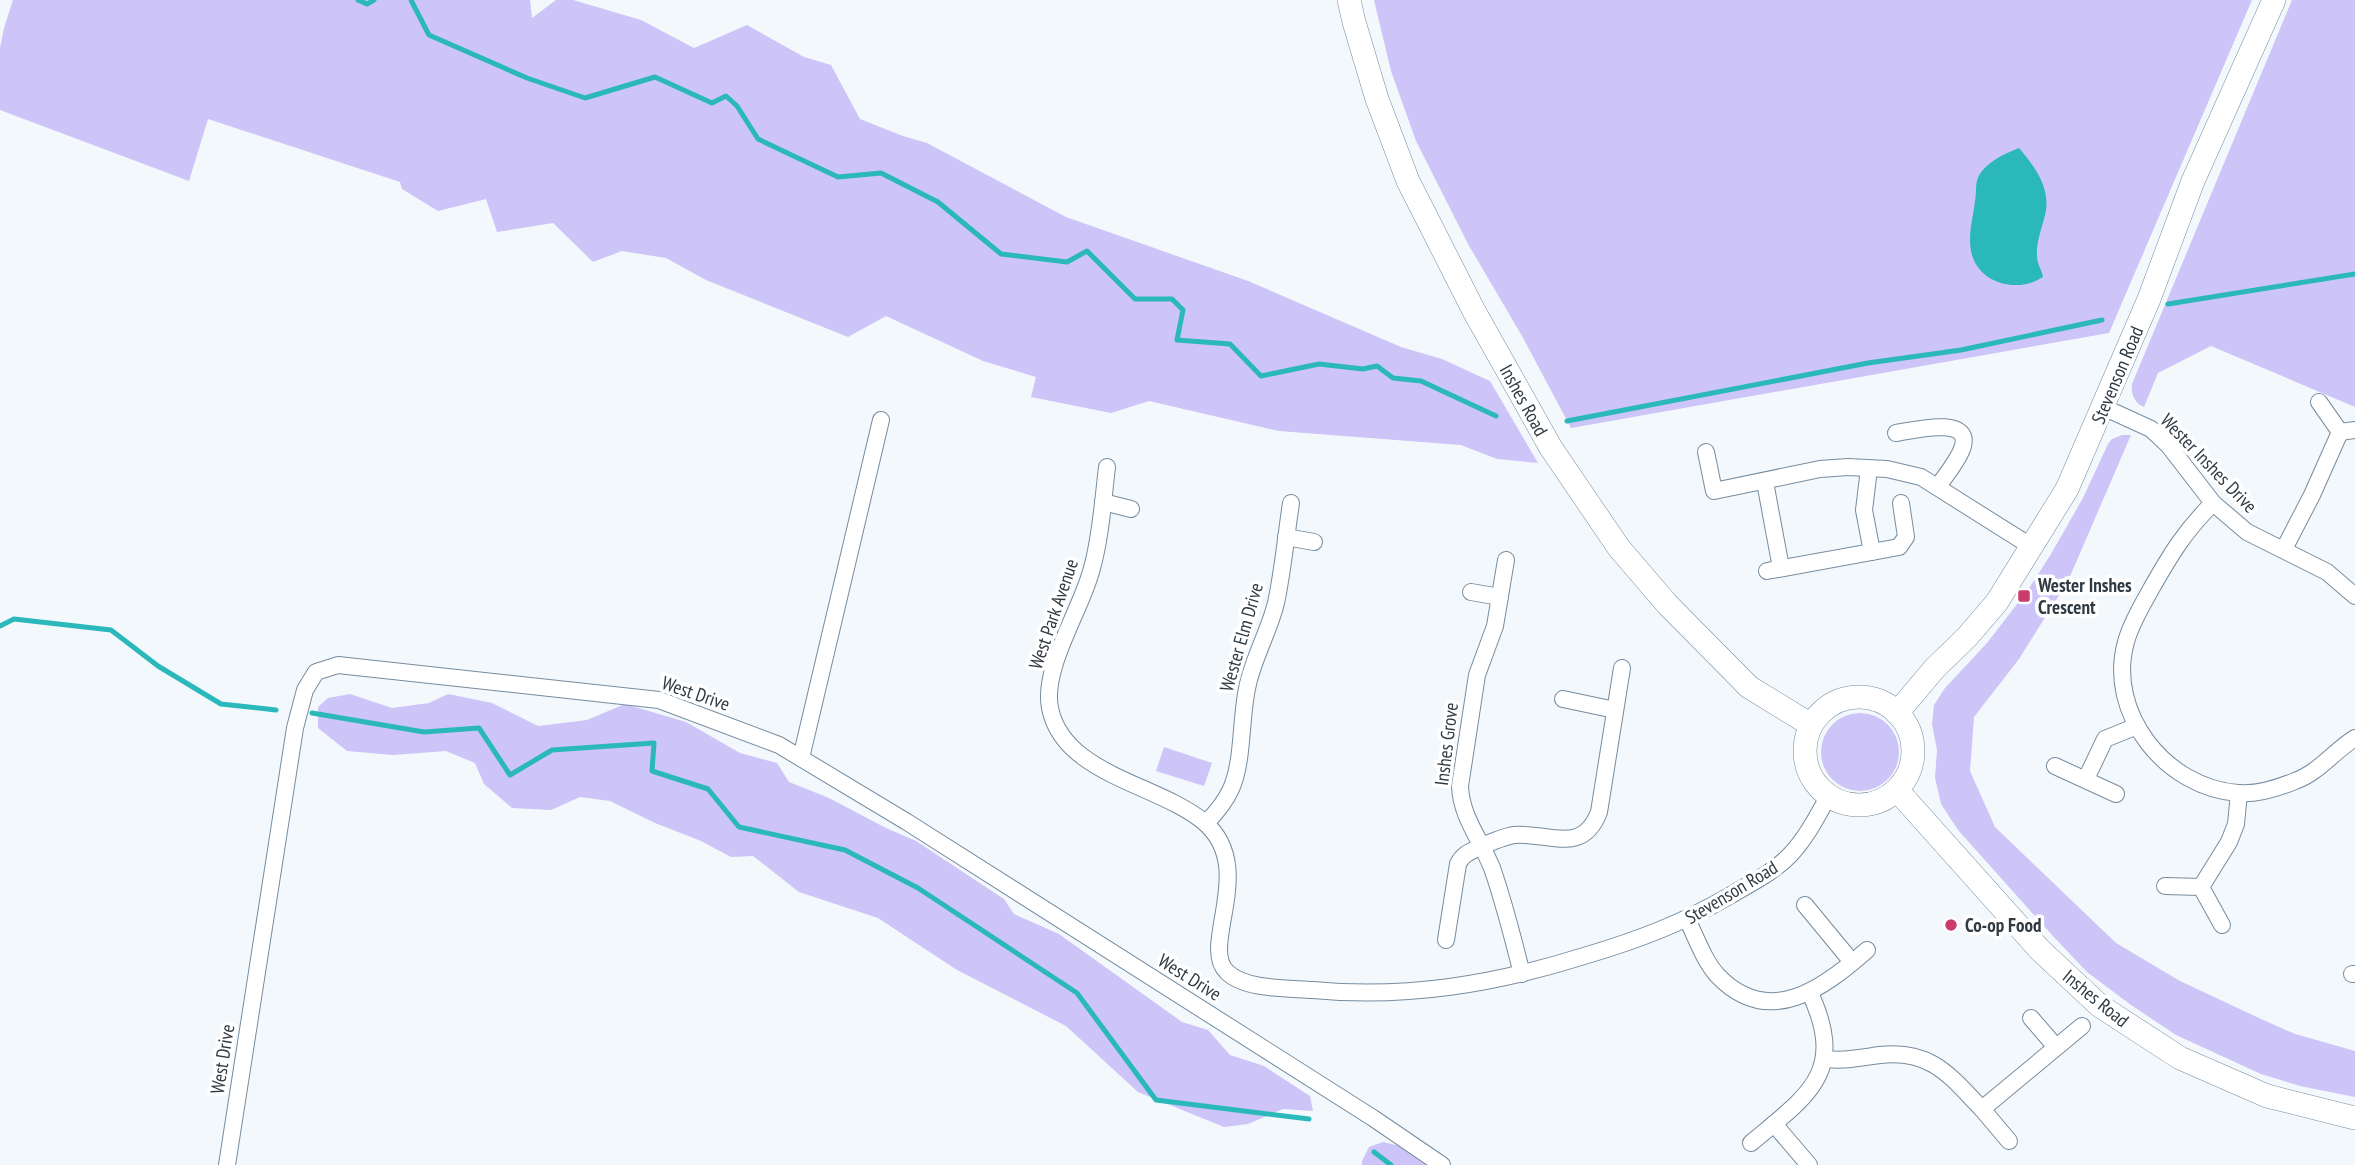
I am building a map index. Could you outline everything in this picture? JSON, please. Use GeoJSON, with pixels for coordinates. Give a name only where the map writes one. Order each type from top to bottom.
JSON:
{"type":"FeatureCollection","features":[{"type":"Feature","properties":{"kind":"street","name":"Inshes Road"},"geometry":{"type":"LineString","coordinates":[[1349,0],[1377,99],[1408,181],[1474,312],[1558,458],[1619,548],[1667,604],[1749,687],[1811,725]]}},
{"type":"Feature","properties":{"kind":"street","name":"Stevenson Road"},"geometry":{"type":"LineString","coordinates":[[1897,713],[1997,602],[2067,489],[2154,288],[2193,181],[2274,0]]}},
{"type":"Feature","properties":{"kind":"street"},"geometry":{"type":"LineString","coordinates":[[2284,549],[2347,431],[2319,402]]}},
{"type":"Feature","properties":{"kind":"street","name":"Wester Inshes Drive"},"geometry":{"type":"LineString","coordinates":[[2103,407],[2151,429],[2169,446],[2213,503],[2247,532],[2327,572],[2355,596]]}},
{"type":"Feature","properties":{"kind":"street"},"geometry":{"type":"LineString","coordinates":[[801,758],[881,420]]}},
{"type":"Feature","properties":{"kind":"street"},"geometry":{"type":"LineString","coordinates":[[1896,433],[1941,426],[1951,426],[1959,432],[1963,440],[1962,448],[1938,486]]}},
{"type":"Feature","properties":{"kind":"street"},"geometry":{"type":"LineString","coordinates":[[1706,452],[1714,491],[1820,469],[1887,469],[1921,477],[2032,547]]}},
{"type":"Feature","properties":{"kind":"street","name":"West Park Avenue"},"geometry":{"type":"LineString","coordinates":[[1107,467],[1094,564],[1086,593],[1056,659],[1050,685],[1050,708],[1060,733],[1077,754],[1180,806],[1206,823]]}},
{"type":"Feature","properties":{"kind":"street"},"geometry":{"type":"LineString","coordinates":[[1869,469],[1864,510],[1872,552]]}},
{"type":"Feature","properties":{"kind":"street"},"geometry":{"type":"LineString","coordinates":[[1765,482],[1774,570],[1899,547],[1906,537],[1901,503]]}},
{"type":"Feature","properties":{"kind":"street"},"geometry":{"type":"LineString","coordinates":[[1103,502],[1131,509]]}},
{"type":"Feature","properties":{"kind":"street","name":"Wester Elm Drive"},"geometry":{"type":"LineString","coordinates":[[1206,823],[1232,788],[1237,769],[1244,699],[1249,677],[1276,603],[1292,502]]}},
{"type":"Feature","properties":{"kind":"street"},"geometry":{"type":"LineString","coordinates":[[2213,503],[2178,542],[2136,617],[2125,643],[2122,669],[2127,703],[2137,726],[2157,755],[2177,771],[2203,786],[2239,793],[2298,781],[2355,738]]}},
{"type":"Feature","properties":{"kind":"street"},"geometry":{"type":"LineString","coordinates":[[1286,537],[1314,542]]}},
{"type":"Feature","properties":{"kind":"street","name":"Inshes Grove"},"geometry":{"type":"LineString","coordinates":[[1506,560],[1495,626],[1477,675],[1460,786],[1461,800],[1469,823],[1491,865],[1511,926],[1522,974]]}},
{"type":"Feature","properties":{"kind":"street"},"geometry":{"type":"LineString","coordinates":[[1471,592],[1500,597]]}},
{"type":"Feature","properties":{"kind":"street","name":"West Drive"},"geometry":{"type":"LineString","coordinates":[[227,1165],[295,727],[304,690],[316,672],[338,665],[659,699],[779,745],[907,822],[1373,1118],[1442,1165]]}},
{"type":"Feature","properties":{"kind":"street"},"geometry":{"type":"LineString","coordinates":[[1446,940],[1461,858],[1481,846],[1513,835],[1574,839],[1594,826],[1599,812],[1622,668]]}},
{"type":"Feature","properties":{"kind":"street"},"geometry":{"type":"LineString","coordinates":[[1851,698],[1883,703],[1897,713],[1907,726],[1913,760],[1907,776],[1897,790],[1882,800],[1864,805],[1845,804],[1828,797],[1816,786],[1808,772],[1806,740],[1811,725],[1821,712],[1835,702],[1851,698]]}},
{"type":"Feature","properties":{"kind":"street"},"geometry":{"type":"LineString","coordinates":[[1563,699],[1615,710]]}},
{"type":"Feature","properties":{"kind":"street"},"geometry":{"type":"LineString","coordinates":[[2086,779],[2105,739],[2137,726]]}},
{"type":"Feature","properties":{"kind":"street"},"geometry":{"type":"LineString","coordinates":[[2055,766],[2116,794]]}},
{"type":"Feature","properties":{"kind":"street","name":"Inshes Road"},"geometry":{"type":"LineString","coordinates":[[1897,790],[2040,950],[2100,1006],[2180,1058],[2205,1069],[2267,1096],[2355,1118]]}},
{"type":"Feature","properties":{"kind":"street"},"geometry":{"type":"LineString","coordinates":[[2201,887],[2233,833],[2239,793]]}},
{"type":"Feature","properties":{"kind":"street","name":"Stevenson Road"},"geometry":{"type":"LineString","coordinates":[[1206,823],[1226,856],[1230,882],[1219,943],[1219,960],[1224,971],[1238,980],[1264,986],[1347,994],[1433,991],[1522,974],[1645,937],[1687,919],[1758,879],[1787,858],[1804,838],[1828,797]]}},
{"type":"Feature","properties":{"kind":"street"},"geometry":{"type":"LineString","coordinates":[[2165,886],[2201,887]]}},
{"type":"Feature","properties":{"kind":"street"},"geometry":{"type":"LineString","coordinates":[[2201,887],[2222,925]]}},
{"type":"Feature","properties":{"kind":"street"},"geometry":{"type":"LineString","coordinates":[[1805,905],[1853,962]]}},
{"type":"Feature","properties":{"kind":"street"},"geometry":{"type":"LineString","coordinates":[[1687,919],[1716,974],[1733,989],[1766,1001],[1789,999],[1810,993],[1837,976],[1867,950]]}},
{"type":"Feature","properties":{"kind":"street"},"geometry":{"type":"LineString","coordinates":[[1751,1143],[1803,1100],[1816,1081],[1825,1059],[1821,1016],[1810,993]]}},
{"type":"Feature","properties":{"kind":"street"},"geometry":{"type":"LineString","coordinates":[[2031,1018],[2056,1047]]}},
{"type":"Feature","properties":{"kind":"street"},"geometry":{"type":"LineString","coordinates":[[1982,1109],[2082,1026]]}},
{"type":"Feature","properties":{"kind":"street"},"geometry":{"type":"LineString","coordinates":[[1825,1059],[1860,1059],[1904,1054],[1925,1059],[1942,1068],[1982,1109],[2008,1141]]}},
{"type":"Feature","properties":{"kind":"street"},"geometry":{"type":"LineString","coordinates":[[1774,1124],[1809,1165]]}},
{"type":"Feature","properties":{"kind":"shaded area"},"geometry":{"type":"Polygon","coordinates":[[[13,0],[530,0],[532,18],[556,0],[573,0],[641,20],[694,48],[747,25],[804,57],[831,65],[860,119],[927,143],[1066,217],[1248,281],[1401,347],[1442,359],[1490,381],[1538,463],[1497,459],[1461,445],[1279,431],[1149,401],[1111,413],[1031,397],[1036,377],[983,361],[886,316],[848,337],[706,280],[666,258],[622,251],[593,262],[553,223],[497,232],[486,199],[438,211],[402,189],[400,182],[208,119],[189,181],[0,110],[0,48],[13,0]]]}},
{"type":"Feature","properties":{"kind":"shaded area"},"geometry":{"type":"Polygon","coordinates":[[[1374,0],[2252,0],[2109,333],[1571,428],[1522,336],[1468,244],[1416,141],[1391,71],[1374,0]]]}},
{"type":"Feature","properties":{"kind":"shaded area"},"geometry":{"type":"Polygon","coordinates":[[[2292,0],[2355,0],[2355,407],[2211,346],[2158,373],[2144,407],[2134,398],[2132,384],[2292,0]]]}},
{"type":"Feature","properties":{"kind":"shaded area"},"geometry":{"type":"Polygon","coordinates":[[[2122,435],[2131,435],[2068,581],[2019,659],[1974,717],[1970,771],[1995,827],[2116,943],[2180,981],[2261,1019],[2295,1034],[2355,1051],[2355,1097],[2300,1086],[2261,1074],[2176,1035],[2131,1005],[2087,972],[2052,935],[1958,830],[1941,804],[1935,778],[1937,750],[1932,724],[1934,705],[1945,688],[1987,643],[2028,590],[2083,498],[2108,444],[2122,435]]]}},
{"type":"Feature","properties":{"kind":"shaded area"},"geometry":{"type":"Polygon","coordinates":[[[350,694],[392,708],[429,703],[448,694],[492,703],[538,726],[587,720],[625,704],[686,722],[740,753],[777,763],[789,782],[829,798],[916,841],[1004,899],[1014,914],[1059,934],[1182,1022],[1208,1030],[1230,1055],[1264,1066],[1310,1096],[1313,1111],[1283,1109],[1248,1124],[1224,1127],[1138,1092],[1066,1026],[957,970],[878,918],[799,892],[753,856],[731,857],[610,801],[580,797],[551,810],[512,808],[484,784],[475,763],[446,751],[393,755],[347,751],[318,728],[318,707],[328,698],[350,694]]]}},
{"type":"Feature","properties":{"kind":"shaded area"},"geometry":{"type":"Polygon","coordinates":[[[1852,713],[1868,713],[1882,719],[1893,730],[1899,744],[1899,760],[1893,774],[1882,785],[1868,791],[1852,791],[1838,785],[1827,774],[1821,760],[1821,744],[1827,730],[1838,719],[1852,713]]]}},
{"type":"Feature","properties":{"kind":"shaded area"},"geometry":{"type":"Polygon","coordinates":[[[1164,747],[1212,763],[1204,786],[1156,771],[1164,747]]]}},
{"type":"Feature","properties":{"kind":"shaded area"},"geometry":{"type":"Polygon","coordinates":[[[1383,1142],[1400,1146],[1428,1165],[1362,1165],[1369,1147],[1383,1142]]]}},
{"type":"Feature","properties":{"kind":"water"},"geometry":{"type":"Polygon","coordinates":[[[2019,148],[2037,172],[2045,190],[2046,209],[2037,251],[2043,277],[2023,285],[2012,285],[1992,279],[1977,265],[1972,255],[1970,235],[1979,174],[1994,160],[2019,148]]]}},
{"type":"Feature","properties":{"kind":"waterway"},"geometry":{"type":"LineString","coordinates":[[358,0],[367,4],[374,0]]}},
{"type":"Feature","properties":{"kind":"waterway"},"geometry":{"type":"LineString","coordinates":[[411,0],[429,35],[527,78],[585,98],[655,77],[712,103],[726,96],[737,106],[758,139],[838,177],[881,173],[938,202],[1001,254],[1067,262],[1087,251],[1135,299],[1172,299],[1183,310],[1177,340],[1230,344],[1261,376],[1319,364],[1363,369],[1377,366],[1393,378],[1421,381],[1496,416]]}},
{"type":"Feature","properties":{"kind":"waterway"},"geometry":{"type":"LineString","coordinates":[[2168,304],[2355,274]]}},
{"type":"Feature","properties":{"kind":"waterway"},"geometry":{"type":"LineString","coordinates":[[1567,421],[1868,363],[1961,350],[2102,320]]}},
{"type":"Feature","properties":{"kind":"waterway"},"geometry":{"type":"LineString","coordinates":[[0,626],[14,619],[111,630],[158,666],[221,704],[276,710]]}},
{"type":"Feature","properties":{"kind":"waterway"},"geometry":{"type":"LineString","coordinates":[[312,713],[424,732],[479,728],[510,775],[552,750],[654,743],[652,771],[708,789],[739,827],[845,850],[918,888],[1077,993],[1156,1100],[1309,1119]]}},
{"type":"Feature","properties":{"kind":"waterway"},"geometry":{"type":"LineString","coordinates":[[1374,1152],[1391,1165]]}},
{"type":"Feature","properties":{"kind":"place","name":"Wester Inshes Crescent"},"geometry":{"type":"Point","coordinates":[2024,596]}},
{"type":"Feature","properties":{"kind":"place","name":"Co-op Food"},"geometry":{"type":"Point","coordinates":[1951,925]}}]}
